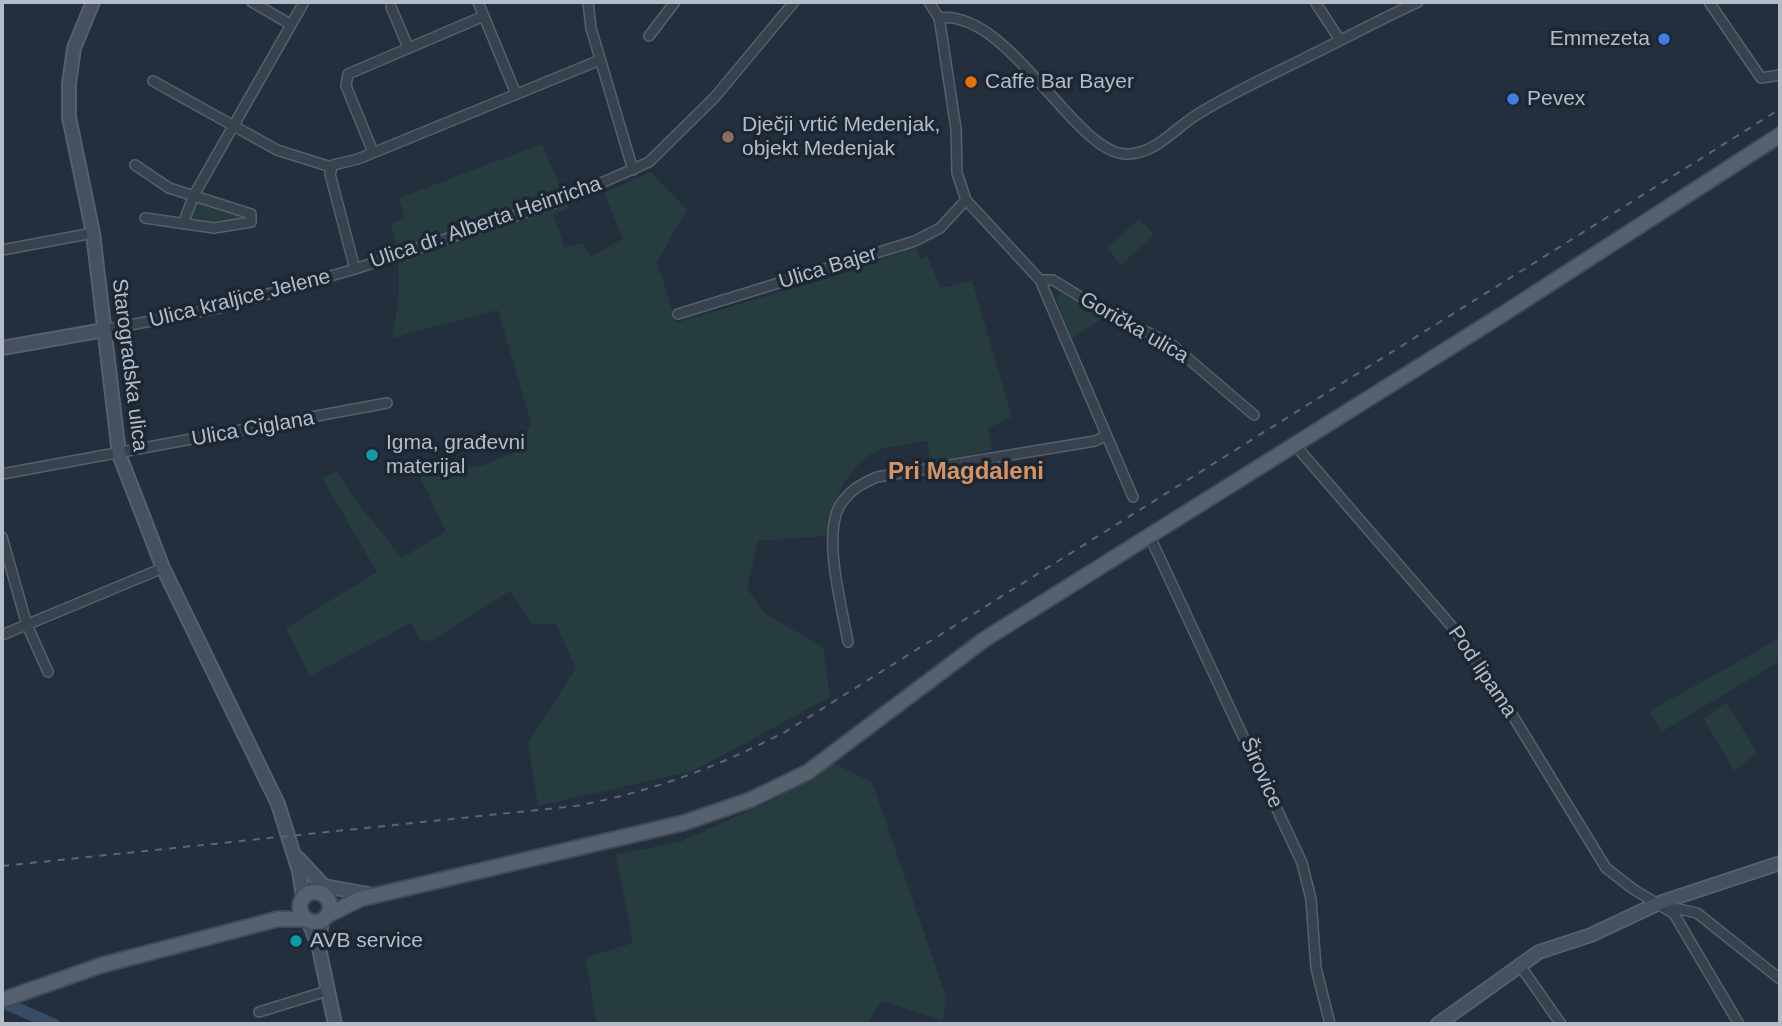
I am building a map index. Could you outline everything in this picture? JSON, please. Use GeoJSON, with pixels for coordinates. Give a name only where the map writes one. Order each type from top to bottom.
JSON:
{"type":"FeatureCollection","features":[{"type":"Feature","properties":{"kind":"main road","name":"Starogradska ulica"},"geometry":{"type":"LineString","coordinates":[[93,2],[74,48],[68,101],[73,140],[93,233],[119,454],[163,568],[278,804],[314,908],[319,948],[335,1024]]}},
{"type":"Feature","properties":{"kind":"main road"},"geometry":{"type":"LineString","coordinates":[[8,998],[102,965],[314,908],[683,822],[778,787],[828,758],[985,639],[1295,445],[1780,135]]}},
{"type":"Feature","properties":{"kind":"main road"},"geometry":{"type":"LineString","coordinates":[[1748,155],[1780,144]]}},
{"type":"Feature","properties":{"kind":"main road"},"geometry":{"type":"LineString","coordinates":[[2,348],[104,330]]}},
{"type":"Feature","properties":{"kind":"main road"},"geometry":{"type":"LineString","coordinates":[[293,851],[324,886],[368,897]]}},
{"type":"Feature","properties":{"kind":"main road"},"geometry":{"type":"LineString","coordinates":[[1438,1024],[1539,952],[1780,863]]}},
{"type":"Feature","properties":{"kind":"street"},"geometry":{"type":"LineString","coordinates":[[252,2],[290,24]]}},
{"type":"Feature","properties":{"kind":"street"},"geometry":{"type":"LineString","coordinates":[[183,224],[194,195],[303,2]]}},
{"type":"Feature","properties":{"kind":"street"},"geometry":{"type":"LineString","coordinates":[[478,2],[516,94]]}},
{"type":"Feature","properties":{"kind":"street"},"geometry":{"type":"LineString","coordinates":[[588,2],[600,60],[633,170]]}},
{"type":"Feature","properties":{"kind":"street"},"geometry":{"type":"LineString","coordinates":[[649,36],[675,2]]}},
{"type":"Feature","properties":{"kind":"street","name":"Ulica dr. Alberta Heinricha"},"geometry":{"type":"LineString","coordinates":[[355,268],[560,201],[649,162],[690,124],[794,2]]}},
{"type":"Feature","properties":{"kind":"street","name":"Gorička ulica"},"geometry":{"type":"LineString","coordinates":[[929,2],[939,18],[955,116],[957,173],[965,200],[1040,280],[1133,497]]}},
{"type":"Feature","properties":{"kind":"street"},"geometry":{"type":"LineString","coordinates":[[1315,2],[1340,40]]}},
{"type":"Feature","properties":{"kind":"street"},"geometry":{"type":"LineString","coordinates":[[939,18],[959,20],[1002,46],[1020,60],[1099,144],[1127,154],[1157,146],[1211,106],[1418,2]]}},
{"type":"Feature","properties":{"kind":"street"},"geometry":{"type":"LineString","coordinates":[[1709,2],[1761,78],[1780,75]]}},
{"type":"Feature","properties":{"kind":"street"},"geometry":{"type":"LineString","coordinates":[[391,7],[408,47]]}},
{"type":"Feature","properties":{"kind":"street"},"geometry":{"type":"LineString","coordinates":[[373,152],[346,86],[346,77],[351,71],[484,16]]}},
{"type":"Feature","properties":{"kind":"street"},"geometry":{"type":"LineString","coordinates":[[153,81],[291,156],[331,167],[600,60]]}},
{"type":"Feature","properties":{"kind":"street"},"geometry":{"type":"LineString","coordinates":[[135,165],[169,188],[246,212],[251,215],[251,222],[214,228],[145,218]]}},
{"type":"Feature","properties":{"kind":"street","name":"Ulica kraljice Jelene"},"geometry":{"type":"LineString","coordinates":[[104,330],[219,308],[355,268],[331,167]]}},
{"type":"Feature","properties":{"kind":"street","name":"Ulica Bajer"},"geometry":{"type":"LineString","coordinates":[[677,314],[915,241],[940,228],[965,200]]}},
{"type":"Feature","properties":{"kind":"street"},"geometry":{"type":"LineString","coordinates":[[2,250],[93,233]]}},
{"type":"Feature","properties":{"kind":"street","name":"Gorička ulica"},"geometry":{"type":"LineString","coordinates":[[1040,280],[1053,280],[1097,307],[1171,344],[1254,415]]}},
{"type":"Feature","properties":{"kind":"street","name":"Ulica Ciglana"},"geometry":{"type":"LineString","coordinates":[[2,474],[387,403]]}},
{"type":"Feature","properties":{"kind":"street"},"geometry":{"type":"LineString","coordinates":[[848,642],[835,555],[834,529],[838,509],[858,485],[877,477],[1095,441],[1105,436]]}},
{"type":"Feature","properties":{"kind":"street","name":"Pod lipama"},"geometry":{"type":"LineString","coordinates":[[1295,445],[1455,630],[1505,703],[1606,867],[1633,889],[1663,905]]}},
{"type":"Feature","properties":{"kind":"street","name":"Širovice"},"geometry":{"type":"LineString","coordinates":[[1149,535],[1302,863],[1311,899],[1316,968],[1330,1024]]}},
{"type":"Feature","properties":{"kind":"street"},"geometry":{"type":"LineString","coordinates":[[2,537],[27,625],[48,672]]}},
{"type":"Feature","properties":{"kind":"street"},"geometry":{"type":"LineString","coordinates":[[2,635],[163,568]]}},
{"type":"Feature","properties":{"kind":"street"},"geometry":{"type":"LineString","coordinates":[[1663,905],[1697,913],[1780,979]]}},
{"type":"Feature","properties":{"kind":"street"},"geometry":{"type":"LineString","coordinates":[[1663,905],[1687,932],[1739,1024]]}},
{"type":"Feature","properties":{"kind":"street"},"geometry":{"type":"LineString","coordinates":[[1519,964],[1561,1024]]}},
{"type":"Feature","properties":{"kind":"street"},"geometry":{"type":"LineString","coordinates":[[259,1012],[327,991]]}},
{"type":"Feature","properties":{"kind":"green space"},"geometry":{"type":"Polygon","coordinates":[[[542,144],[569,208],[553,214],[565,248],[583,243],[590,257],[623,239],[604,193],[651,172],[687,209],[657,262],[676,323],[854,270],[915,247],[920,259],[927,256],[941,288],[972,281],[1012,417],[988,428],[992,450],[929,463],[928,441],[874,452],[855,468],[841,489],[827,536],[758,541],[747,588],[764,613],[823,647],[830,697],[693,771],[538,806],[528,743],[576,668],[555,623],[532,625],[510,591],[431,641],[421,640],[411,623],[310,676],[286,628],[377,572],[322,478],[337,471],[353,497],[402,558],[446,531],[419,475],[484,465],[518,451],[531,423],[498,310],[392,338],[399,281],[391,224],[405,218],[399,198],[542,144]]]}},
{"type":"Feature","properties":{"kind":"green space"},"geometry":{"type":"Polygon","coordinates":[[[197,200],[244,214],[246,219],[215,224],[191,221],[197,200]]]}},
{"type":"Feature","properties":{"kind":"green space"},"geometry":{"type":"Polygon","coordinates":[[[1139,219],[1154,235],[1121,265],[1107,248],[1139,219]]]}},
{"type":"Feature","properties":{"kind":"green space"},"geometry":{"type":"Polygon","coordinates":[[[1061,292],[1105,317],[1072,338],[1056,298],[1061,292]]]}},
{"type":"Feature","properties":{"kind":"green space"},"geometry":{"type":"Polygon","coordinates":[[[1780,638],[1780,661],[1661,732],[1650,711],[1780,638]]]}},
{"type":"Feature","properties":{"kind":"green space"},"geometry":{"type":"Polygon","coordinates":[[[1726,702],[1757,753],[1734,771],[1704,719],[1726,702]]]}},
{"type":"Feature","properties":{"kind":"green space"},"geometry":{"type":"Polygon","coordinates":[[[833,763],[872,782],[946,997],[943,1021],[882,1001],[867,1024],[597,1024],[585,958],[633,943],[616,855],[680,842],[771,801],[833,763]]]}},
{"type":"Feature","properties":{"kind":"waterway"},"geometry":{"type":"LineString","coordinates":[[2,1002],[53,1024]]}},
{"type":"Feature","properties":{"kind":"railway"},"geometry":{"type":"LineString","coordinates":[[2,866],[576,806],[658,785],[734,757],[785,732],[1780,109]]}},
{"type":"Feature","properties":{"kind":"place","name":"Emmezeta"},"geometry":{"type":"Point","coordinates":[1664,39]}},
{"type":"Feature","properties":{"kind":"place","name":"Caffe Bar Bayer"},"geometry":{"type":"Point","coordinates":[971,82]}},
{"type":"Feature","properties":{"kind":"place","name":"Pevex"},"geometry":{"type":"Point","coordinates":[1513,99]}},
{"type":"Feature","properties":{"kind":"place","name":"Dječji vrtić Medenjak, objekt Medenjak"},"geometry":{"type":"Point","coordinates":[728,137]}},
{"type":"Feature","properties":{"kind":"place","name":"Igma, građevni materijal"},"geometry":{"type":"Point","coordinates":[372,455]}},
{"type":"Feature","properties":{"kind":"place","name":"AVB service"},"geometry":{"type":"Point","coordinates":[296,941]}},
{"type":"Feature","properties":{"kind":"district","name":"Pri Magdaleni"},"geometry":{"type":"Point","coordinates":[966,472]}}]}
